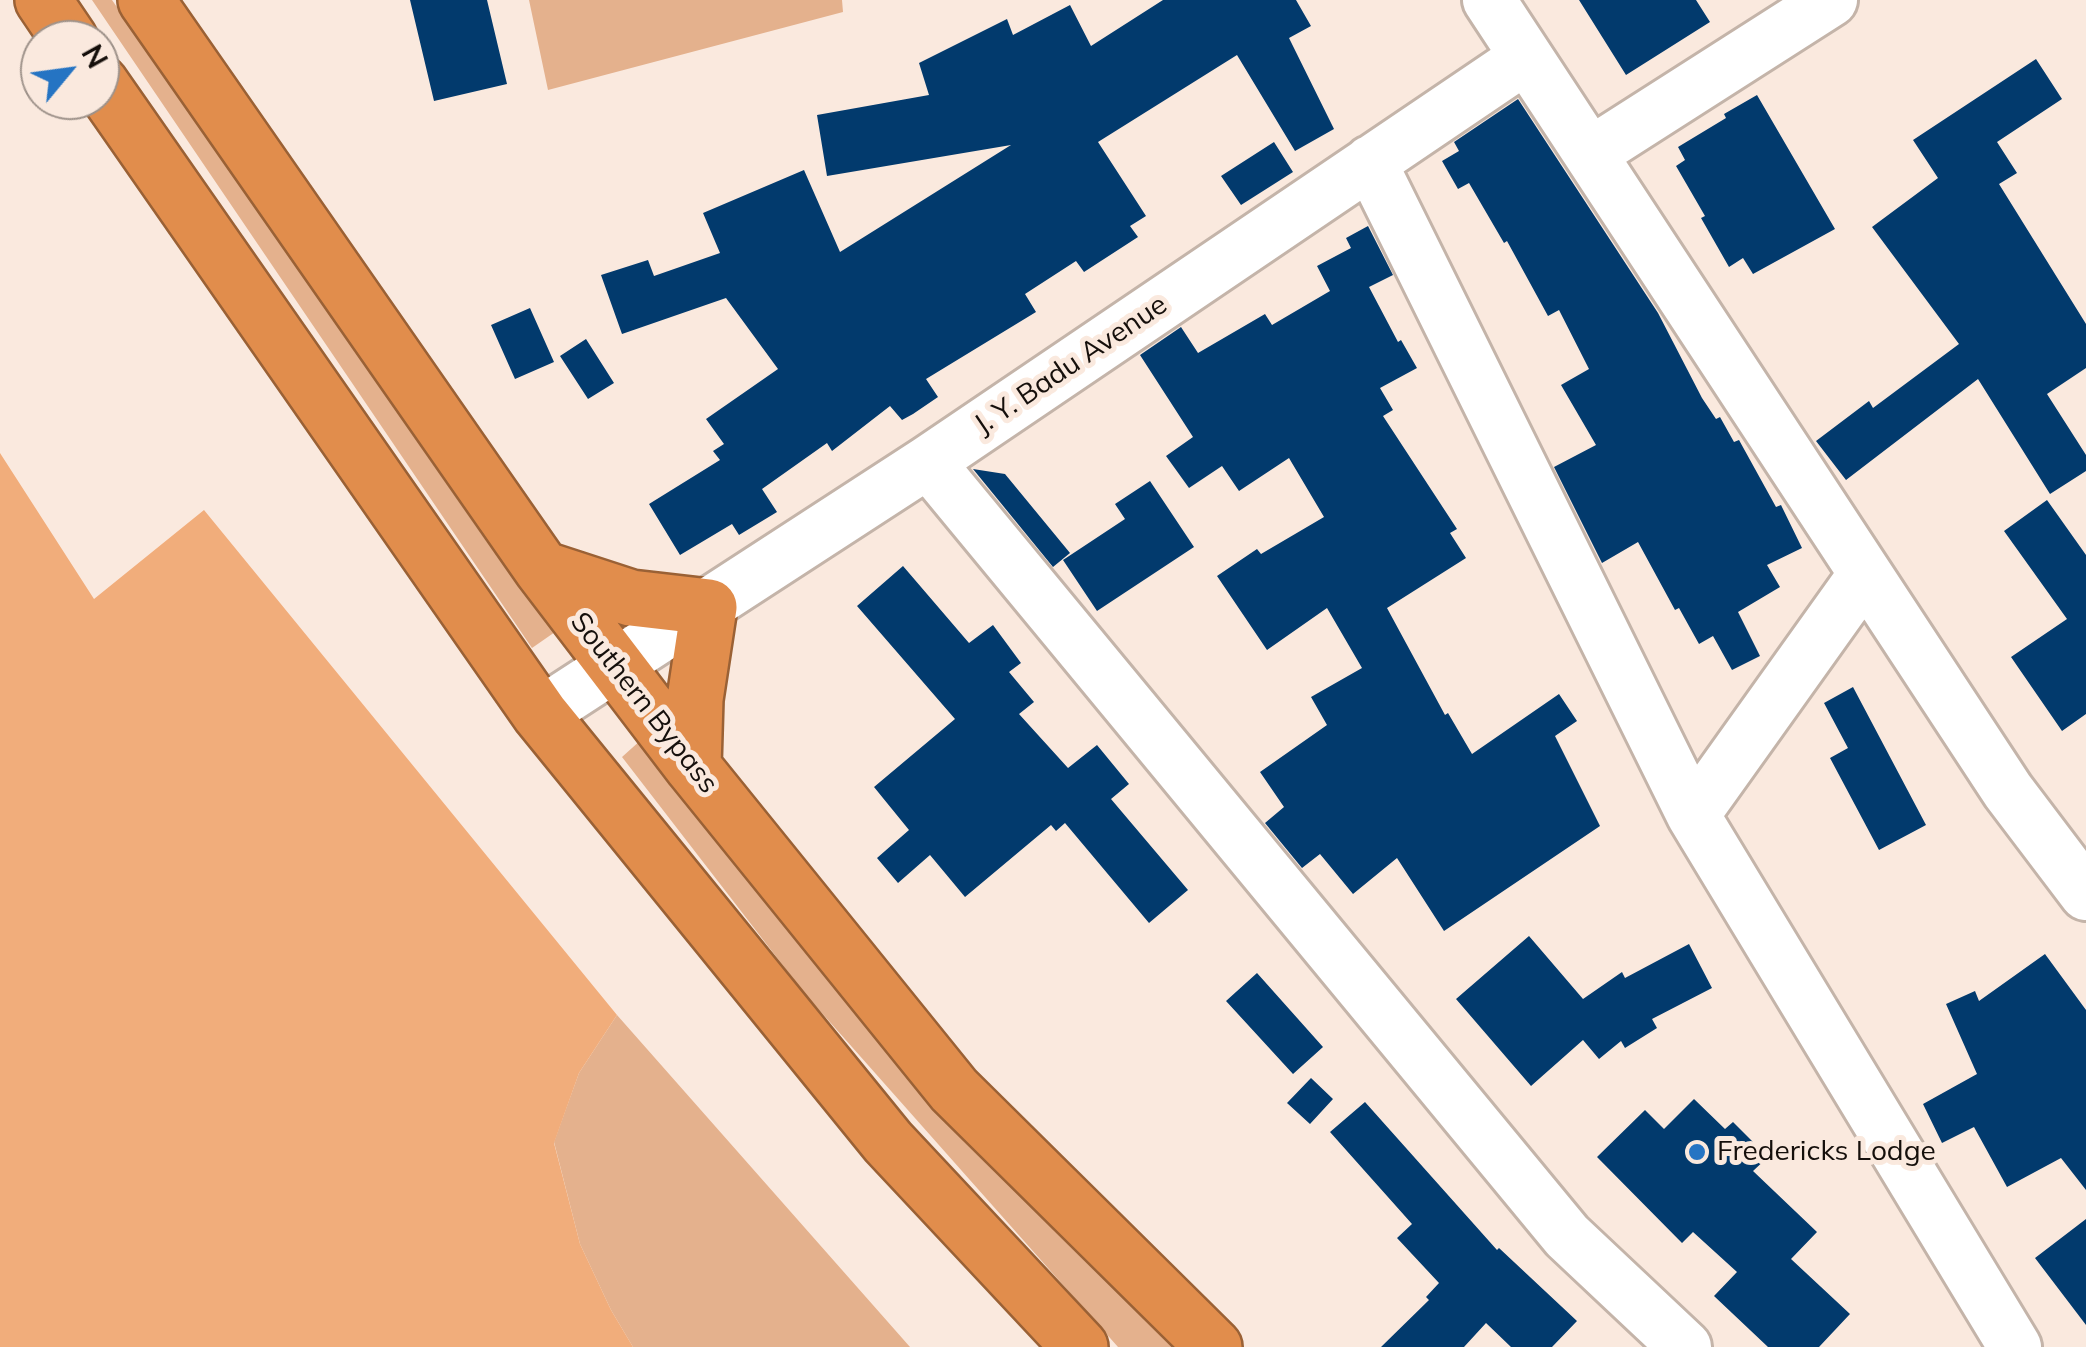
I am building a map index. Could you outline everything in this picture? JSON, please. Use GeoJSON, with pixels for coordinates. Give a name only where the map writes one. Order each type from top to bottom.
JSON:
{"type":"FeatureCollection","features":[{"type":"Feature","properties":{"kind":"highway","name":"Southern Bypass"},"geometry":{"type":"LineString","coordinates":[[146,0],[542,569],[692,768],[954,1090],[1214,1347]]}},
{"type":"Feature","properties":{"kind":"highway"},"geometry":{"type":"LineString","coordinates":[[185,0],[212,90]]}},
{"type":"Feature","properties":{"kind":"highway"},"geometry":{"type":"LineString","coordinates":[[120,112],[540,714],[888,1142],[1080,1347]]}},
{"type":"Feature","properties":{"kind":"highway"},"geometry":{"type":"LineString","coordinates":[[542,569],[632,598],[710,607],[695,699],[692,768]]}},
{"type":"Feature","properties":{"kind":"street"},"geometry":{"type":"LineString","coordinates":[[1490,0],[1524,58],[2008,791],[2086,894]]}},
{"type":"Feature","properties":{"kind":"street"},"geometry":{"type":"LineString","coordinates":[[1590,154],[1831,0]]}},
{"type":"Feature","properties":{"kind":"street","name":"J. Y. Badu Avenue"},"geometry":{"type":"LineString","coordinates":[[540,714],[928,462],[1524,58]]}},
{"type":"Feature","properties":{"kind":"street"},"geometry":{"type":"LineString","coordinates":[[1370,162],[1693,815],[2016,1347]]}},
{"type":"Feature","properties":{"kind":"street"},"geometry":{"type":"LineString","coordinates":[[928,462],[1567,1236],[1685,1347]]}},
{"type":"Feature","properties":{"kind":"street"},"geometry":{"type":"LineString","coordinates":[[1693,815],[1865,574]]}},
{"type":"Feature","properties":{"kind":"shaded area"},"geometry":{"type":"Polygon","coordinates":[[[92,0],[112,0],[487,542],[555,632],[532,648],[120,41],[120,20],[106,20],[92,0]]]}},
{"type":"Feature","properties":{"kind":"shaded area"},"geometry":{"type":"Polygon","coordinates":[[[529,0],[842,0],[843,12],[548,90],[529,0]]]}},
{"type":"Feature","properties":{"kind":"shaded area"},"geometry":{"type":"Polygon","coordinates":[[[0,453],[94,599],[204,510],[617,1015],[579,1073],[554,1143],[580,1244],[633,1347],[0,1347],[0,453]]]}},
{"type":"Feature","properties":{"kind":"shaded area"},"geometry":{"type":"Polygon","coordinates":[[[642,739],[1217,1347],[1118,1347],[805,994],[622,757],[642,739]]]}},
{"type":"Feature","properties":{"kind":"shaded area"},"geometry":{"type":"Polygon","coordinates":[[[617,1015],[910,1347],[633,1347],[580,1244],[554,1142],[579,1073],[617,1015]]]}},
{"type":"Feature","properties":{"kind":"building"},"geometry":{"type":"Polygon","coordinates":[[[410,0],[487,0],[507,84],[434,101],[410,0]]]}},
{"type":"Feature","properties":{"kind":"building"},"geometry":{"type":"Polygon","coordinates":[[[1163,0],[1296,0],[1311,26],[1289,38],[1334,129],[1295,151],[1237,55],[1098,142],[1146,216],[1130,226],[1138,237],[1084,272],[1076,261],[1025,294],[1036,312],[926,379],[938,397],[913,414],[902,420],[890,406],[832,451],[827,443],[762,489],[777,512],[739,535],[732,524],[680,555],[649,504],[720,460],[713,451],[724,444],[706,419],[778,369],[726,298],[622,334],[601,275],[648,260],[654,276],[720,253],[703,213],[804,170],[840,252],[1011,145],[827,176],[817,115],[929,95],[919,63],[1007,19],[1013,35],[1070,5],[1091,46],[1163,0]]]}},
{"type":"Feature","properties":{"kind":"building"},"geometry":{"type":"Polygon","coordinates":[[[1579,0],[1696,0],[1710,22],[1626,75],[1579,0]]]}},
{"type":"Feature","properties":{"kind":"building"},"geometry":{"type":"Polygon","coordinates":[[[2036,59],[2062,99],[1997,142],[2017,173],[1999,184],[2086,324],[2086,368],[2047,394],[2086,455],[2086,471],[2050,494],[1978,379],[1846,480],[1816,441],[1869,401],[1873,408],[1959,344],[1872,227],[1938,178],[1913,140],[2036,59]]]}},
{"type":"Feature","properties":{"kind":"building"},"geometry":{"type":"Polygon","coordinates":[[[1757,95],[1835,229],[1753,274],[1743,258],[1729,267],[1676,166],[1685,160],[1678,147],[1757,95]]]}},
{"type":"Feature","properties":{"kind":"building"},"geometry":{"type":"Polygon","coordinates":[[[1518,99],[1658,313],[1702,398],[1716,419],[1720,417],[1734,442],[1739,440],[1776,507],[1781,505],[1802,548],[1767,565],[1780,587],[1738,612],[1760,656],[1732,670],[1713,636],[1699,644],[1679,608],[1675,610],[1638,542],[1602,563],[1554,467],[1596,445],[1561,385],[1589,369],[1559,310],[1548,316],[1507,241],[1504,243],[1469,183],[1458,189],[1442,161],[1459,151],[1454,142],[1518,99]]]}},
{"type":"Feature","properties":{"kind":"building"},"geometry":{"type":"Polygon","coordinates":[[[1274,142],[1293,172],[1241,205],[1221,176],[1274,142]]]}},
{"type":"Feature","properties":{"kind":"building"},"geometry":{"type":"Polygon","coordinates":[[[1368,226],[1393,275],[1369,287],[1398,342],[1401,340],[1417,368],[1380,388],[1393,410],[1383,416],[1457,529],[1450,533],[1466,558],[1387,608],[1445,715],[1448,713],[1472,754],[1559,694],[1577,721],[1555,736],[1600,826],[1444,931],[1397,858],[1353,894],[1320,854],[1302,868],[1265,823],[1284,807],[1260,772],[1327,725],[1311,697],[1362,668],[1327,608],[1267,650],[1217,576],[1257,549],[1261,554],[1324,517],[1289,458],[1239,491],[1222,466],[1189,488],[1166,456],[1193,437],[1140,355],[1181,327],[1198,353],[1265,314],[1272,325],[1330,291],[1317,266],[1351,248],[1346,238],[1368,226]]]}},
{"type":"Feature","properties":{"kind":"building"},"geometry":{"type":"Polygon","coordinates":[[[530,308],[554,362],[515,379],[491,325],[530,308]]]}},
{"type":"Feature","properties":{"kind":"building"},"geometry":{"type":"Polygon","coordinates":[[[586,339],[614,383],[588,399],[560,356],[586,339]]]}},
{"type":"Feature","properties":{"kind":"building"},"geometry":{"type":"Polygon","coordinates":[[[973,469],[1005,474],[1070,553],[1053,567],[973,469]]]}},
{"type":"Feature","properties":{"kind":"building"},"geometry":{"type":"Polygon","coordinates":[[[1150,481],[1194,547],[1097,611],[1063,560],[1125,519],[1115,504],[1150,481]]]}},
{"type":"Feature","properties":{"kind":"building"},"geometry":{"type":"Polygon","coordinates":[[[2047,500],[2086,555],[2086,714],[2062,731],[2011,657],[2067,619],[2004,531],[2047,500]]]}},
{"type":"Feature","properties":{"kind":"building"},"geometry":{"type":"Polygon","coordinates":[[[903,566],[969,643],[993,625],[1021,663],[1009,672],[1034,702],[1019,714],[1068,768],[1097,745],[1129,784],[1111,799],[1188,890],[1149,923],[1065,823],[1056,831],[1051,825],[965,897],[930,855],[898,883],[877,858],[909,830],[874,787],[955,719],[857,606],[903,566]]]}},
{"type":"Feature","properties":{"kind":"building"},"geometry":{"type":"Polygon","coordinates":[[[1853,687],[1926,825],[1879,850],[1830,758],[1848,748],[1824,703],[1853,687]]]}},
{"type":"Feature","properties":{"kind":"building"},"geometry":{"type":"Polygon","coordinates":[[[1529,936],[1583,999],[1622,972],[1625,978],[1689,944],[1712,988],[1652,1019],[1657,1028],[1625,1048],[1621,1041],[1599,1059],[1583,1040],[1531,1086],[1456,999],[1529,936]]]}},
{"type":"Feature","properties":{"kind":"building"},"geometry":{"type":"Polygon","coordinates":[[[2045,954],[2086,1010],[2086,1190],[2061,1158],[2007,1187],[1974,1127],[1942,1143],[1923,1104],[1977,1074],[1946,1004],[1975,991],[1979,1001],[2045,954]]]}},
{"type":"Feature","properties":{"kind":"building"},"geometry":{"type":"Polygon","coordinates":[[[1257,973],[1323,1047],[1293,1074],[1226,1001],[1257,973]]]}},
{"type":"Feature","properties":{"kind":"building"},"geometry":{"type":"Polygon","coordinates":[[[1311,1078],[1333,1099],[1310,1124],[1287,1103],[1311,1078]]]}},
{"type":"Feature","properties":{"kind":"building"},"geometry":{"type":"Polygon","coordinates":[[[1694,1099],[1725,1129],[1733,1122],[1768,1157],[1753,1171],[1817,1232],[1791,1259],[1850,1314],[1819,1347],[1768,1347],[1714,1296],[1737,1272],[1693,1232],[1682,1243],[1597,1157],[1645,1110],[1664,1129],[1694,1099]]]}},
{"type":"Feature","properties":{"kind":"building"},"geometry":{"type":"Polygon","coordinates":[[[1365,1102],[1497,1250],[1577,1321],[1552,1347],[1511,1347],[1486,1323],[1464,1347],[1381,1347],[1429,1300],[1426,1297],[1439,1283],[1397,1238],[1412,1224],[1330,1132],[1365,1102]]]}},
{"type":"Feature","properties":{"kind":"building"},"geometry":{"type":"Polygon","coordinates":[[[2086,1219],[2086,1325],[2035,1258],[2086,1219]]]}},
{"type":"Feature","properties":{"kind":"place","name":"Fredericks Lodge"},"geometry":{"type":"Point","coordinates":[1697,1152]}}]}
